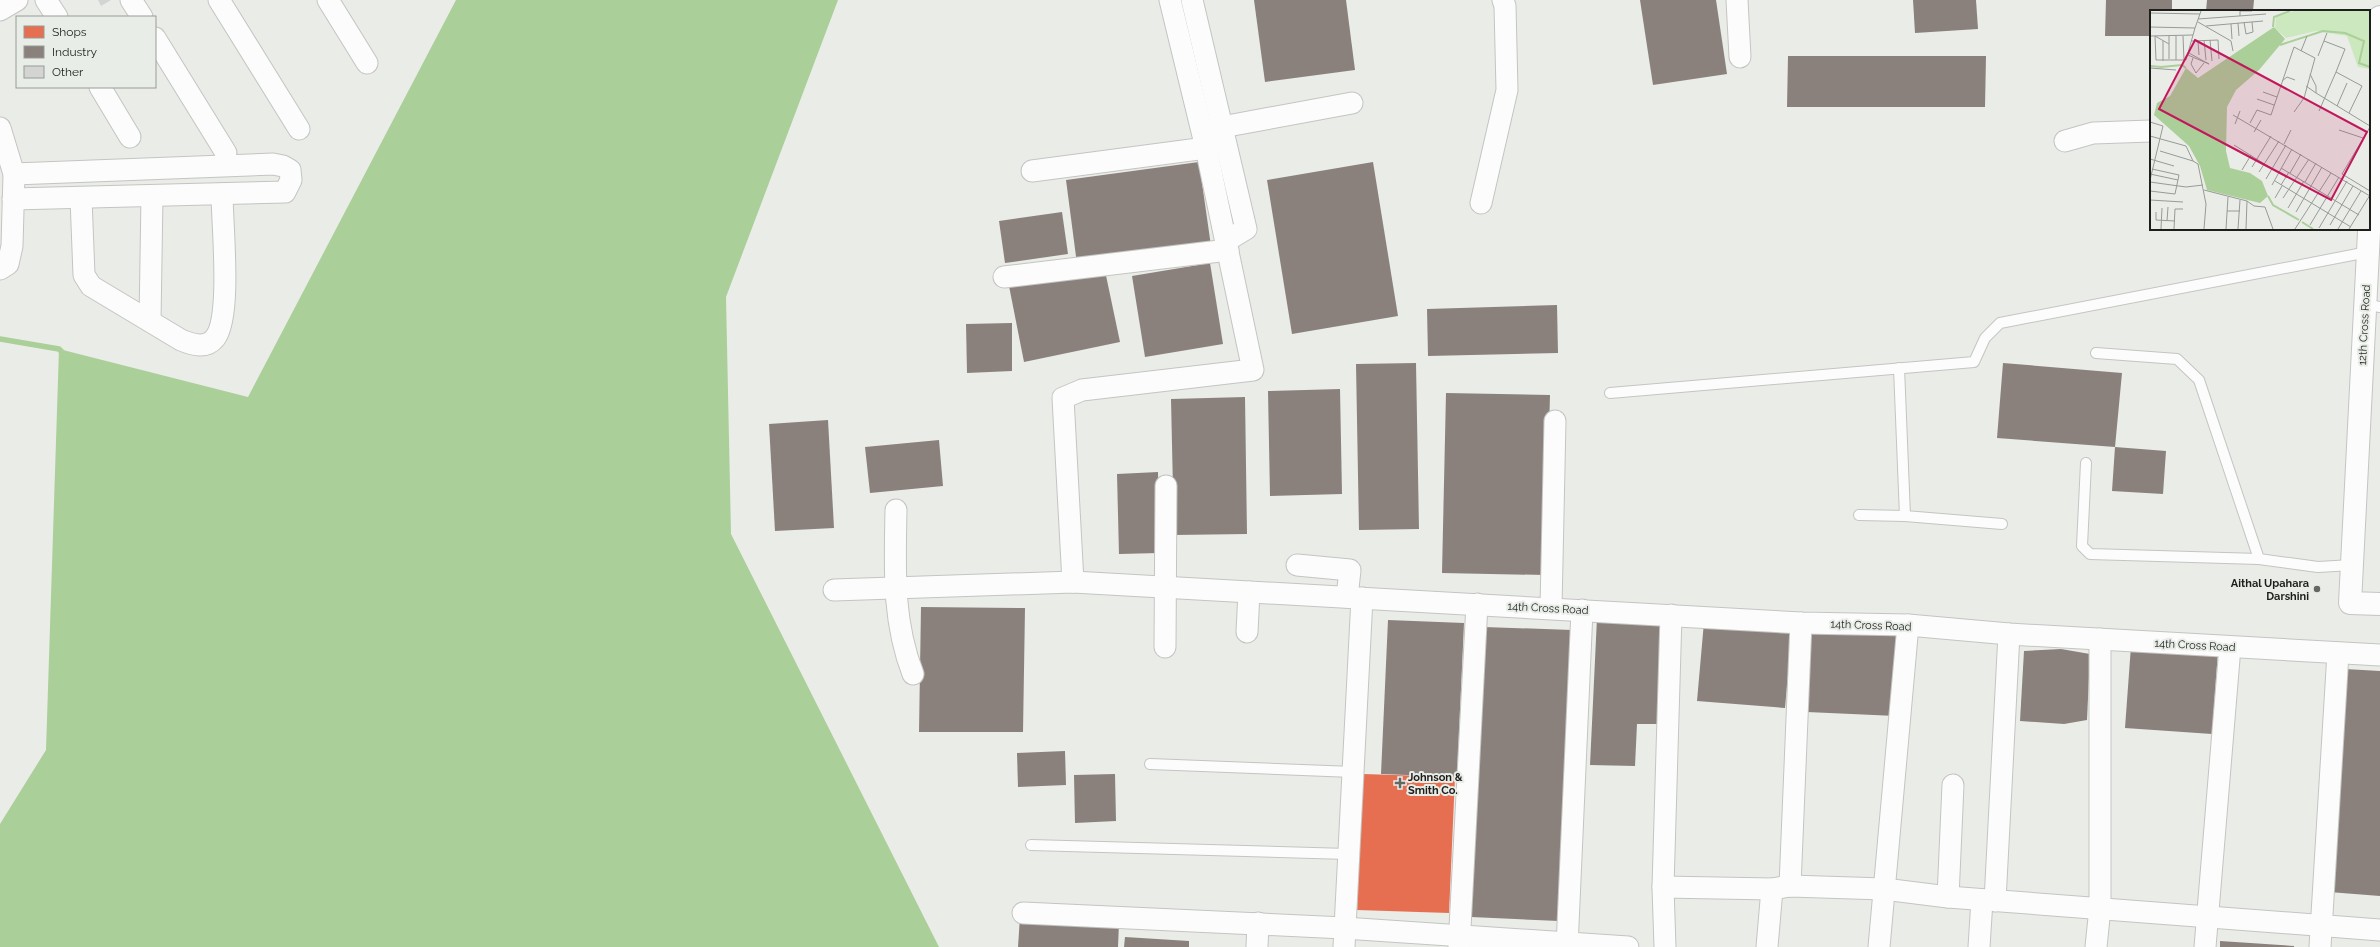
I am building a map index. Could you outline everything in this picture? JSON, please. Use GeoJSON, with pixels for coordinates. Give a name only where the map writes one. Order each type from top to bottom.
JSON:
{"type":"FeatureCollection","features":[{"type":"Feature","properties":{"kind":"street"},"geometry":{"type":"LineString","coordinates":[[0,10],[17,0]]}},
{"type":"Feature","properties":{"kind":"street"},"geometry":{"type":"LineString","coordinates":[[46,0],[56,16]]}},
{"type":"Feature","properties":{"kind":"street"},"geometry":{"type":"LineString","coordinates":[[131,0],[141,16]]}},
{"type":"Feature","properties":{"kind":"street"},"geometry":{"type":"LineString","coordinates":[[219,0],[300,129]]}},
{"type":"Feature","properties":{"kind":"street"},"geometry":{"type":"LineString","coordinates":[[328,0],[367,63]]}},
{"type":"Feature","properties":{"kind":"street"},"geometry":{"type":"LineString","coordinates":[[1073,582],[1063,398],[1082,390],[1253,370],[1206,148],[1170,0]]}},
{"type":"Feature","properties":{"kind":"street"},"geometry":{"type":"LineString","coordinates":[[1004,277],[1227,246],[1246,229],[1192,0]]}},
{"type":"Feature","properties":{"kind":"street"},"geometry":{"type":"LineString","coordinates":[[1481,203],[1507,90],[1505,6],[1503,0]]}},
{"type":"Feature","properties":{"kind":"street"},"geometry":{"type":"LineString","coordinates":[[1737,0],[1740,57]]}},
{"type":"Feature","properties":{"kind":"street","name":"12th Cross Road"},"geometry":{"type":"LineString","coordinates":[[2380,17],[2373,94],[2375,210],[2368,252],[2373,306],[2350,603],[2380,604]]}},
{"type":"Feature","properties":{"kind":"street"},"geometry":{"type":"LineString","coordinates":[[156,40],[226,154]]}},
{"type":"Feature","properties":{"kind":"street"},"geometry":{"type":"LineString","coordinates":[[101,88],[130,137]]}},
{"type":"Feature","properties":{"kind":"street"},"geometry":{"type":"LineString","coordinates":[[1222,127],[1352,103]]}},
{"type":"Feature","properties":{"kind":"street"},"geometry":{"type":"LineString","coordinates":[[0,128],[14,174],[12,246],[8,264],[0,269]]}},
{"type":"Feature","properties":{"kind":"street"},"geometry":{"type":"LineString","coordinates":[[2065,140],[2093,133],[2150,131]]}},
{"type":"Feature","properties":{"kind":"street"},"geometry":{"type":"LineString","coordinates":[[1032,170],[1206,148]]}},
{"type":"Feature","properties":{"kind":"street"},"geometry":{"type":"LineString","coordinates":[[13,199],[285,192],[291,180],[290,170],[283,166],[264,164],[14,174]]}},
{"type":"Feature","properties":{"kind":"street"},"geometry":{"type":"LineString","coordinates":[[82,198],[84,269],[87,281],[92,286],[150,322],[181,340],[195,345],[211,341],[216,336],[222,320],[225,297],[222,194]]}},
{"type":"Feature","properties":{"kind":"street"},"geometry":{"type":"LineString","coordinates":[[150,322],[152,196]]}},
{"type":"Feature","properties":{"kind":"street"},"geometry":{"type":"LineString","coordinates":[[1551,608],[1555,421]]}},
{"type":"Feature","properties":{"kind":"street"},"geometry":{"type":"LineString","coordinates":[[1165,647],[1166,486]]}},
{"type":"Feature","properties":{"kind":"street"},"geometry":{"type":"LineString","coordinates":[[896,510],[894,588],[899,628],[913,674]]}},
{"type":"Feature","properties":{"kind":"street"},"geometry":{"type":"LineString","coordinates":[[1297,565],[1350,570],[1355,597],[1353,772],[1344,937]]}},
{"type":"Feature","properties":{"kind":"street","name":"14th Cross Road"},"geometry":{"type":"LineString","coordinates":[[834,590],[1073,582],[1801,623],[1908,625],[2010,634],[2380,655]]}},
{"type":"Feature","properties":{"kind":"street"},"geometry":{"type":"LineString","coordinates":[[1247,632],[1249,592]]}},
{"type":"Feature","properties":{"kind":"street"},"geometry":{"type":"LineString","coordinates":[[1459,941],[1477,604]]}},
{"type":"Feature","properties":{"kind":"street"},"geometry":{"type":"LineString","coordinates":[[1567,945],[1582,610]]}},
{"type":"Feature","properties":{"kind":"street"},"geometry":{"type":"LineString","coordinates":[[1665,947],[1663,887],[1671,615]]}},
{"type":"Feature","properties":{"kind":"street"},"geometry":{"type":"LineString","coordinates":[[1767,947],[1781,887],[1801,623]]}},
{"type":"Feature","properties":{"kind":"street"},"geometry":{"type":"LineString","coordinates":[[1879,947],[1908,625]]}},
{"type":"Feature","properties":{"kind":"street"},"geometry":{"type":"LineString","coordinates":[[1979,947],[1988,900],[2010,634]]}},
{"type":"Feature","properties":{"kind":"street"},"geometry":{"type":"LineString","coordinates":[[2096,947],[2100,908],[2100,639]]}},
{"type":"Feature","properties":{"kind":"street"},"geometry":{"type":"LineString","coordinates":[[2206,947],[2230,647]]}},
{"type":"Feature","properties":{"kind":"street"},"geometry":{"type":"LineString","coordinates":[[2320,947],[2338,653]]}},
{"type":"Feature","properties":{"kind":"street"},"geometry":{"type":"LineString","coordinates":[[1948,897],[1953,785]]}},
{"type":"Feature","properties":{"kind":"street"},"geometry":{"type":"LineString","coordinates":[[1663,887],[1884,889],[1948,897],[2322,924],[2380,930]]}},
{"type":"Feature","properties":{"kind":"street"},"geometry":{"type":"LineString","coordinates":[[1023,913],[1258,923],[1344,937],[1628,947]]}},
{"type":"Feature","properties":{"kind":"street"},"geometry":{"type":"LineString","coordinates":[[1257,947],[1258,923]]}},
{"type":"Feature","properties":{"kind":"lane"},"geometry":{"type":"LineString","coordinates":[[1610,393],[1974,362],[1985,338],[2000,323],[2368,252]]}},
{"type":"Feature","properties":{"kind":"lane"},"geometry":{"type":"LineString","coordinates":[[2096,354],[2177,359],[2200,380],[2259,559]]}},
{"type":"Feature","properties":{"kind":"lane"},"geometry":{"type":"LineString","coordinates":[[1899,368],[1905,516]]}},
{"type":"Feature","properties":{"kind":"lane"},"geometry":{"type":"LineString","coordinates":[[2086,463],[2082,546],[2090,554],[2259,559],[2318,567],[2352,565]]}},
{"type":"Feature","properties":{"kind":"lane"},"geometry":{"type":"LineString","coordinates":[[1859,515],[1905,516],[2002,524]]}},
{"type":"Feature","properties":{"kind":"lane"},"geometry":{"type":"LineString","coordinates":[[1150,764],[1353,772]]}},
{"type":"Feature","properties":{"kind":"lane"},"geometry":{"type":"LineString","coordinates":[[1031,845],[1348,854]]}},
{"type":"Feature","properties":{"kind":"shaded area"},"geometry":{"type":"Polygon","coordinates":[[[456,0],[838,0],[726,297],[731,534],[939,947],[0,947],[0,824],[46,750],[59,349],[248,397],[456,0]]]}},
{"type":"Feature","properties":{"kind":"building: Shops"},"geometry":{"type":"Polygon","coordinates":[[[1363,774],[1455,777],[1449,913],[1357,910],[1363,774]]]}},
{"type":"Feature","properties":{"kind":"building: Industry"},"geometry":{"type":"Polygon","coordinates":[[[1254,0],[1346,0],[1355,70],[1265,82],[1254,0]]]}},
{"type":"Feature","properties":{"kind":"building: Industry"},"geometry":{"type":"Polygon","coordinates":[[[1640,0],[1716,0],[1727,74],[1653,85],[1640,0]]]}},
{"type":"Feature","properties":{"kind":"building: Industry"},"geometry":{"type":"Polygon","coordinates":[[[1913,0],[1976,0],[1978,29],[1915,33],[1913,0]]]}},
{"type":"Feature","properties":{"kind":"building: Industry"},"geometry":{"type":"Polygon","coordinates":[[[2106,0],[2172,0],[2172,10],[2150,10],[2150,36],[2105,36],[2106,0]]]}},
{"type":"Feature","properties":{"kind":"building: Industry"},"geometry":{"type":"Polygon","coordinates":[[[2207,0],[2254,0],[2253,10],[2206,10],[2207,0]]]}},
{"type":"Feature","properties":{"kind":"building: Industry"},"geometry":{"type":"Polygon","coordinates":[[[1788,56],[1986,56],[1985,107],[1787,107],[1788,56]]]}},
{"type":"Feature","properties":{"kind":"building: Industry"},"geometry":{"type":"Polygon","coordinates":[[[1199,162],[1211,246],[1077,264],[1066,180],[1199,162]]]}},
{"type":"Feature","properties":{"kind":"building: Industry"},"geometry":{"type":"Polygon","coordinates":[[[1373,162],[1398,316],[1292,334],[1267,180],[1373,162]]]}},
{"type":"Feature","properties":{"kind":"building: Industry"},"geometry":{"type":"Polygon","coordinates":[[[1062,212],[1068,254],[1005,263],[999,221],[1062,212]]]}},
{"type":"Feature","properties":{"kind":"building: Industry"},"geometry":{"type":"Polygon","coordinates":[[[1210,263],[1223,344],[1145,357],[1132,276],[1210,263]]]}},
{"type":"Feature","properties":{"kind":"building: Industry"},"geometry":{"type":"Polygon","coordinates":[[[1104,266],[1120,342],[1024,362],[1009,286],[1104,266]]]}},
{"type":"Feature","properties":{"kind":"building: Industry"},"geometry":{"type":"Polygon","coordinates":[[[1557,305],[1558,353],[1428,356],[1427,309],[1557,305]]]}},
{"type":"Feature","properties":{"kind":"building: Industry"},"geometry":{"type":"Polygon","coordinates":[[[1012,323],[1012,371],[967,373],[966,324],[1012,323]]]}},
{"type":"Feature","properties":{"kind":"building: Industry"},"geometry":{"type":"Polygon","coordinates":[[[1416,363],[1419,529],[1359,530],[1356,364],[1416,363]]]}},
{"type":"Feature","properties":{"kind":"building: Industry"},"geometry":{"type":"Polygon","coordinates":[[[2003,363],[2122,373],[2115,447],[1997,438],[2003,363]]]}},
{"type":"Feature","properties":{"kind":"building: Industry"},"geometry":{"type":"Polygon","coordinates":[[[1340,389],[1342,494],[1270,496],[1268,391],[1340,389]]]}},
{"type":"Feature","properties":{"kind":"building: Industry"},"geometry":{"type":"Polygon","coordinates":[[[1446,393],[1550,395],[1545,575],[1442,573],[1446,393]]]}},
{"type":"Feature","properties":{"kind":"building: Industry"},"geometry":{"type":"Polygon","coordinates":[[[1245,397],[1247,534],[1174,535],[1171,399],[1245,397]]]}},
{"type":"Feature","properties":{"kind":"building: Industry"},"geometry":{"type":"Polygon","coordinates":[[[828,420],[834,528],[775,531],[769,424],[828,420]]]}},
{"type":"Feature","properties":{"kind":"building: Industry"},"geometry":{"type":"Polygon","coordinates":[[[939,440],[943,486],[870,493],[865,447],[939,440]]]}},
{"type":"Feature","properties":{"kind":"building: Industry"},"geometry":{"type":"Polygon","coordinates":[[[2115,447],[2166,451],[2163,494],[2112,491],[2115,447]]]}},
{"type":"Feature","properties":{"kind":"building: Industry"},"geometry":{"type":"Polygon","coordinates":[[[1158,472],[1159,553],[1119,554],[1117,474],[1158,472]]]}},
{"type":"Feature","properties":{"kind":"building: Industry"},"geometry":{"type":"Polygon","coordinates":[[[921,607],[1025,608],[1023,732],[919,732],[921,607]]]}},
{"type":"Feature","properties":{"kind":"building: Industry"},"geometry":{"type":"Polygon","coordinates":[[[1597,618],[1662,624],[1657,724],[1637,724],[1635,766],[1590,765],[1597,618]]]}},
{"type":"Feature","properties":{"kind":"building: Industry"},"geometry":{"type":"Polygon","coordinates":[[[1388,620],[1464,623],[1457,777],[1381,774],[1388,620]]]}},
{"type":"Feature","properties":{"kind":"building: Industry"},"geometry":{"type":"Polygon","coordinates":[[[1704,622],[1792,629],[1785,708],[1697,701],[1704,622]]]}},
{"type":"Feature","properties":{"kind":"building: Industry"},"geometry":{"type":"Polygon","coordinates":[[[1484,627],[1572,630],[1559,921],[1471,917],[1484,627]]]}},
{"type":"Feature","properties":{"kind":"building: Industry"},"geometry":{"type":"Polygon","coordinates":[[[1811,631],[1900,635],[1896,716],[1807,712],[1811,631]]]}},
{"type":"Feature","properties":{"kind":"building: Industry"},"geometry":{"type":"Polygon","coordinates":[[[2131,646],[2218,652],[2212,734],[2125,728],[2131,646]]]}},
{"type":"Feature","properties":{"kind":"building: Industry"},"geometry":{"type":"Polygon","coordinates":[[[2061,649],[2090,654],[2087,720],[2064,724],[2020,721],[2024,651],[2061,649]]]}},
{"type":"Feature","properties":{"kind":"building: Industry"},"geometry":{"type":"Polygon","coordinates":[[[2345,669],[2380,671],[2380,896],[2329,892],[2345,669]]]}},
{"type":"Feature","properties":{"kind":"building: Industry"},"geometry":{"type":"Polygon","coordinates":[[[1065,751],[1066,785],[1018,787],[1017,753],[1065,751]]]}},
{"type":"Feature","properties":{"kind":"building: Industry"},"geometry":{"type":"Polygon","coordinates":[[[1115,774],[1116,821],[1075,823],[1074,775],[1115,774]]]}},
{"type":"Feature","properties":{"kind":"building: Industry"},"geometry":{"type":"Polygon","coordinates":[[[1020,917],[1119,923],[1118,947],[1018,947],[1020,917]]]}},
{"type":"Feature","properties":{"kind":"building: Industry"},"geometry":{"type":"Polygon","coordinates":[[[1125,937],[1189,941],[1189,947],[1124,947],[1125,937]]]}},
{"type":"Feature","properties":{"kind":"building: Industry"},"geometry":{"type":"Polygon","coordinates":[[[2220,941],[2294,946],[2294,947],[2220,947],[2220,941]]]}},
{"type":"Feature","properties":{"kind":"building: Other"},"geometry":{"type":"Polygon","coordinates":[[[98,0],[111,0],[101,6],[98,0]]]}},
{"type":"Feature","properties":{"kind":"waterway"},"geometry":{"type":"LineString","coordinates":[[0,339],[59,349],[64,354]]}},
{"type":"Feature","properties":{"kind":"place","name":"Aithal Upahara Darshini"},"geometry":{"type":"Point","coordinates":[2317,589]}},
{"type":"Feature","properties":{"kind":"place","name":"Johnson & Smith Co."},"geometry":{"type":"Point","coordinates":[1400,783]}}]}
